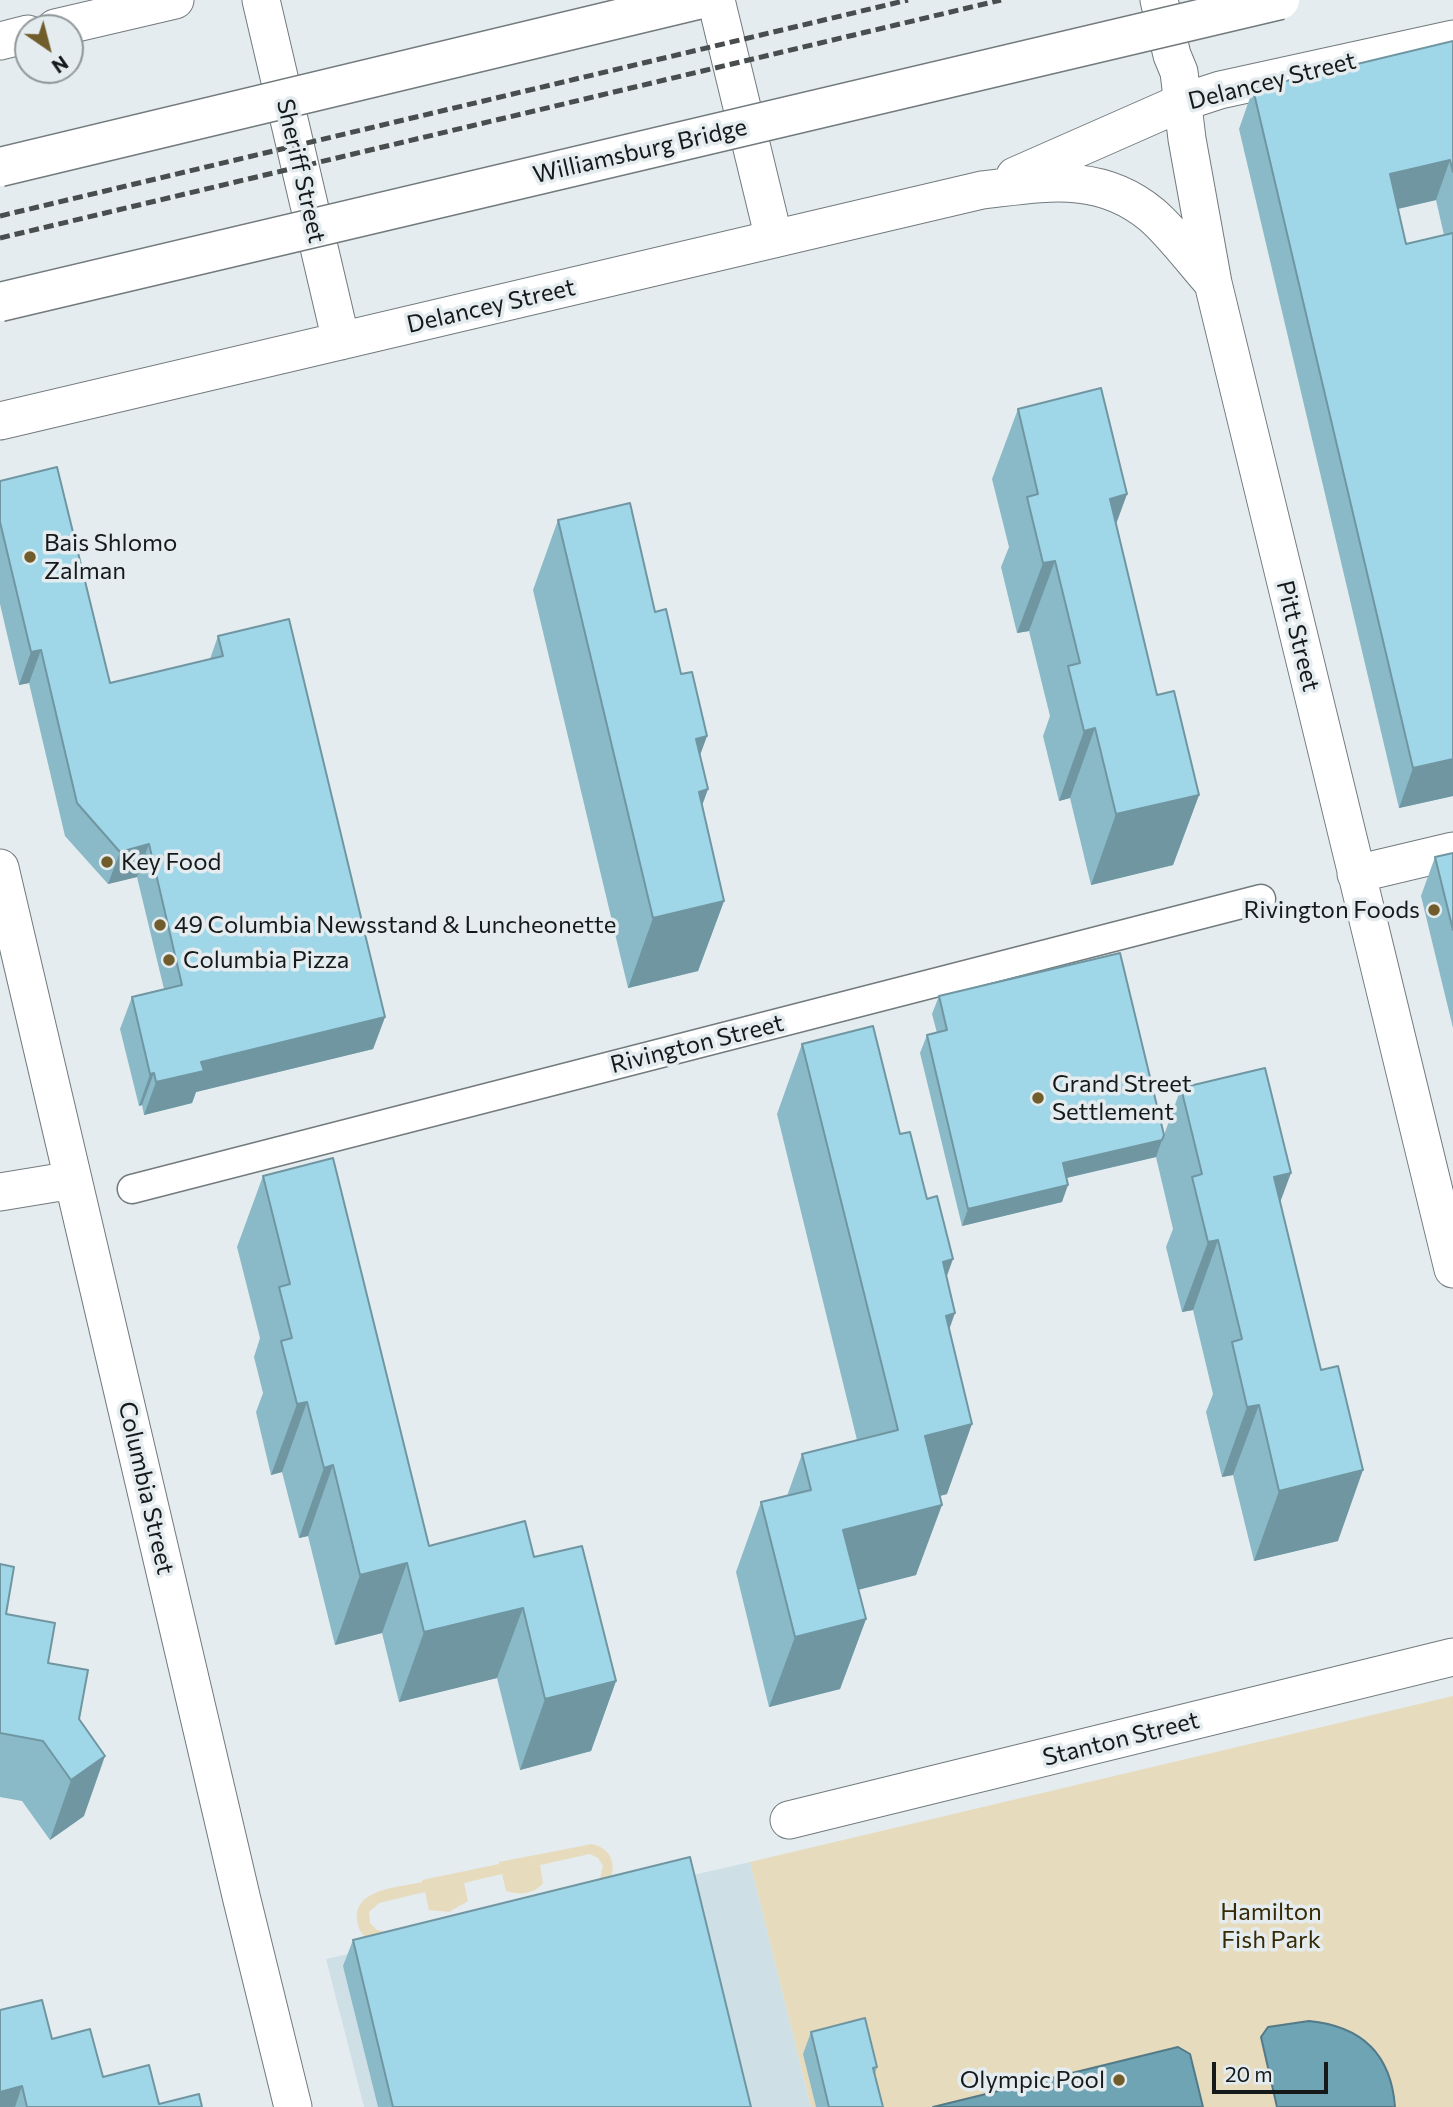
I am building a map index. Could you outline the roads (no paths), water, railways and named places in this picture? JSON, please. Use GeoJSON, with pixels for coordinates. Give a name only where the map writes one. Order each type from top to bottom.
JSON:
{"type":"FeatureCollection","features":[{"type":"Feature","properties":{"kind":"highway"},"geometry":{"type":"LineString","coordinates":[[0,167],[697,0]]}},
{"type":"Feature","properties":{"kind":"highway","name":"Williamsburg Bridge"},"geometry":{"type":"LineString","coordinates":[[0,302],[1280,0]]}},
{"type":"Feature","properties":{"kind":"street"},"geometry":{"type":"LineString","coordinates":[[84,21],[175,0]]}},
{"type":"Feature","properties":{"kind":"street","name":"Sheriff Street"},"geometry":{"type":"LineString","coordinates":[[261,0],[341,341]]}},
{"type":"Feature","properties":{"kind":"street"},"geometry":{"type":"LineString","coordinates":[[716,0],[774,239]]}},
{"type":"Feature","properties":{"kind":"street","name":"Pitt Street"},"geometry":{"type":"LineString","coordinates":[[1159,0],[1172,55],[1179,72],[1187,139],[1213,283],[1453,1269]]}},
{"type":"Feature","properties":{"kind":"street","name":"Delancey Street"},"geometry":{"type":"LineString","coordinates":[[982,190],[1183,102],[1220,90],[1453,39]]}},
{"type":"Feature","properties":{"kind":"street","name":"Delancey Street"},"geometry":{"type":"LineString","coordinates":[[0,421],[982,190],[1059,182],[1086,183],[1111,191],[1152,215],[1213,283]]}},
{"type":"Feature","properties":{"kind":"street"},"geometry":{"type":"LineString","coordinates":[[1356,874],[1453,851]]}},
{"type":"Feature","properties":{"kind":"street","name":"Columbia Street"},"geometry":{"type":"LineString","coordinates":[[0,868],[293,2107]]}},
{"type":"Feature","properties":{"kind":"street","name":"Rivington Street"},"geometry":{"type":"LineString","coordinates":[[132,1189],[1261,899]]}},
{"type":"Feature","properties":{"kind":"street"},"geometry":{"type":"LineString","coordinates":[[0,1192],[73,1180]]}},
{"type":"Feature","properties":{"kind":"street","name":"Stanton Street"},"geometry":{"type":"LineString","coordinates":[[789,1820],[1453,1657]]}},
{"type":"Feature","properties":{"kind":"water"},"geometry":{"type":"Polygon","coordinates":[[[1309,2021],[1344,2029],[1370,2046],[1387,2071],[1395,2107],[1277,2107],[1261,2037],[1268,2027],[1309,2021]]]}},
{"type":"Feature","properties":{"kind":"water","name":"Olympic Pool"},"geometry":{"type":"Polygon","coordinates":[[[1178,2047],[1190,2054],[1203,2107],[933,2107],[1178,2047]]]}},
{"type":"Feature","properties":{"kind":"railway"},"geometry":{"type":"LineString","coordinates":[[0,216],[908,0]]}},
{"type":"Feature","properties":{"kind":"railway"},"geometry":{"type":"LineString","coordinates":[[0,238],[1001,0]]}},
{"type":"Feature","properties":{"kind":"place","name":"Bais Shlomo Zalman"},"geometry":{"type":"Point","coordinates":[30,557]}},
{"type":"Feature","properties":{"kind":"place","name":"Key Food"},"geometry":{"type":"Point","coordinates":[107,862]}},
{"type":"Feature","properties":{"kind":"place","name":"Rivington Foods"},"geometry":{"type":"Point","coordinates":[1434,910]}},
{"type":"Feature","properties":{"kind":"place","name":"49 Columbia Newsstand & Luncheonette"},"geometry":{"type":"Point","coordinates":[160,925]}},
{"type":"Feature","properties":{"kind":"place","name":"Columbia Pizza"},"geometry":{"type":"Point","coordinates":[169,960]}},
{"type":"Feature","properties":{"kind":"place","name":"Grand Street Settlement"},"geometry":{"type":"Point","coordinates":[1038,1098]}},
{"type":"Feature","properties":{"kind":"place","name":"Olympic Pool"},"geometry":{"type":"Point","coordinates":[1119,2080]}},
{"type":"Feature","properties":{"kind":"park label","name":"Hamilton Fish Park"},"geometry":{"type":"Point","coordinates":[1271,1926]}}]}
